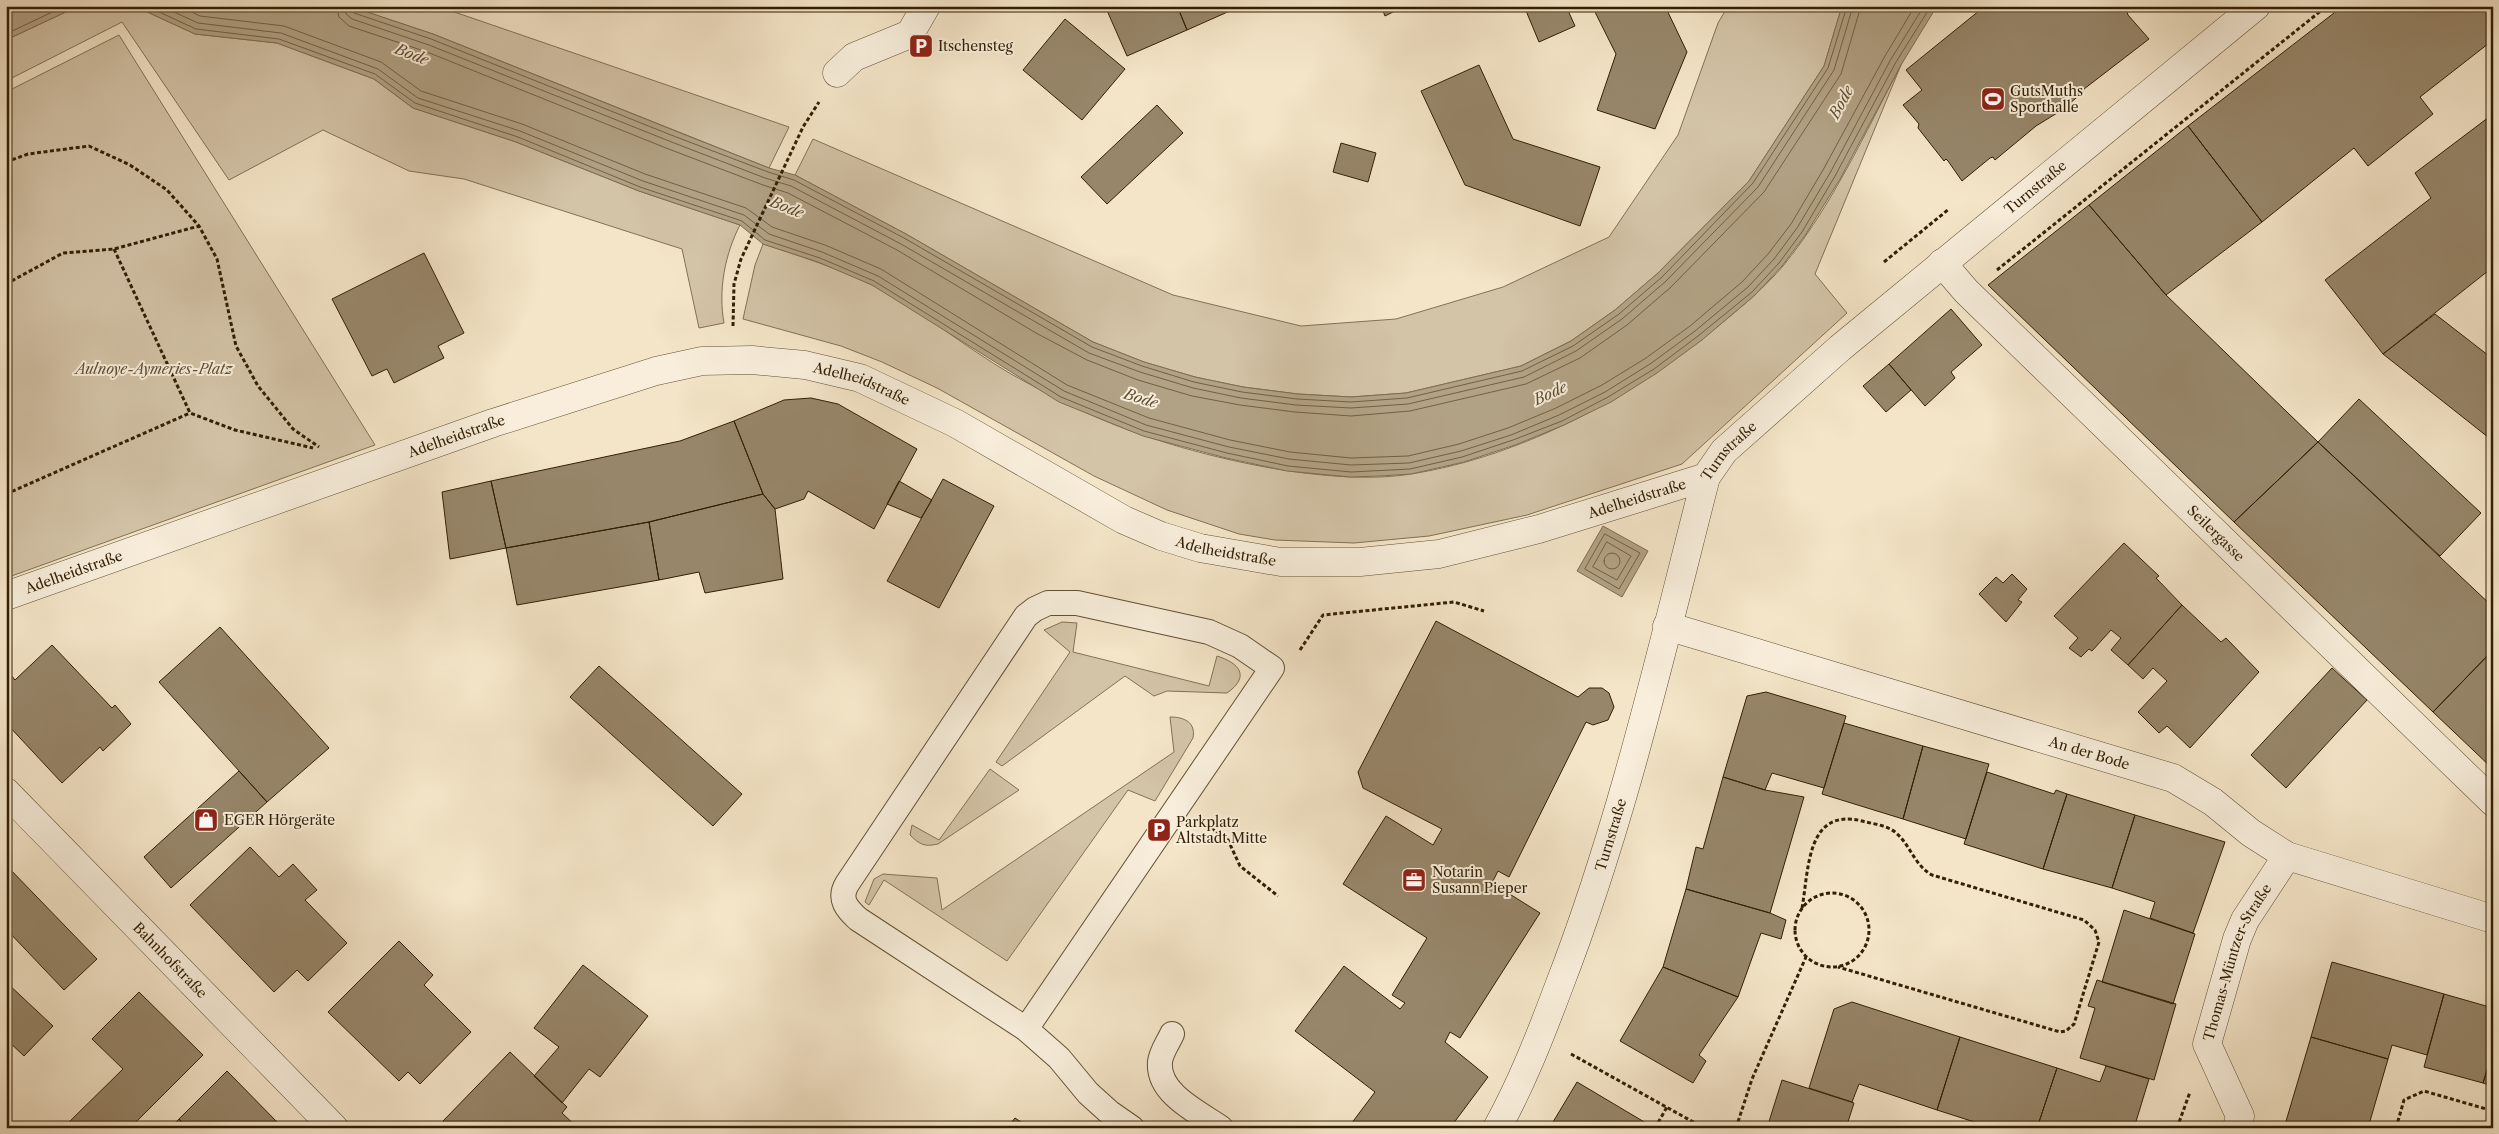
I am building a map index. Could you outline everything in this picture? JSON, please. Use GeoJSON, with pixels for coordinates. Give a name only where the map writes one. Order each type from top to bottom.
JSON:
{"type":"FeatureCollection","features":[{"type":"Feature","properties":{"kind":"street"},"geometry":{"type":"LineString","coordinates":[[837,73],[844,64],[859,55],[910,34],[926,6]]}},
{"type":"Feature","properties":{"kind":"street","name":"Turnstraße"},"geometry":{"type":"LineString","coordinates":[[1497,1128],[1540,1036],[1574,948],[1607,851],[1626,790],[1706,476],[1724,451],[1751,426],[1942,263],[2256,6]]}},
{"type":"Feature","properties":{"kind":"street","name":"Seilergasse"},"geometry":{"type":"LineString","coordinates":[[1942,263],[1966,291],[2493,802]]}},
{"type":"Feature","properties":{"kind":"street","name":"Adelheidstraße"},"geometry":{"type":"LineString","coordinates":[[6,596],[493,423],[602,387],[656,371],[702,361],[734,359],[814,366],[860,378],[955,423],[1124,520],[1161,536],[1200,548],[1281,562],[1320,564],[1360,562],[1439,554],[1539,529],[1706,476]]}},
{"type":"Feature","properties":{"kind":"street","name":"An der Bode"},"geometry":{"type":"LineString","coordinates":[[1667,626],[2173,778],[2213,802],[2251,833],[2287,856],[2493,919]]}},
{"type":"Feature","properties":{"kind":"street","name":"Bahnhofstraße"},"geometry":{"type":"LineString","coordinates":[[6,792],[334,1128]]}},
{"type":"Feature","properties":{"kind":"street","name":"Thomas-Müntzer-Straße"},"geometry":{"type":"LineString","coordinates":[[2236,1128],[2240,1116],[2207,1044],[2242,926],[2287,856]]}},
{"type":"Feature","properties":{"kind":"lane"},"geometry":{"type":"LineString","coordinates":[[1026,1029],[1272,668],[1240,646],[1208,632],[1077,603],[1048,603],[1035,608],[1026,616],[847,884],[843,898],[850,912],[858,920],[1026,1029],[1059,1058],[1088,1093],[1109,1112],[1132,1128]]}},
{"type":"Feature","properties":{"kind":"lane"},"geometry":{"type":"LineString","coordinates":[[1172,1034],[1160,1062],[1166,1085],[1175,1095],[1221,1128]]}},
{"type":"Feature","properties":{"kind":"path"},"geometry":{"type":"LineString","coordinates":[[1991,275],[2327,6]]}},
{"type":"Feature","properties":{"kind":"path"},"geometry":{"type":"LineString","coordinates":[[734,359],[733,296],[736,271],[803,127]]}},
{"type":"Feature","properties":{"kind":"path"},"geometry":{"type":"LineString","coordinates":[[6,162],[28,154],[89,146],[130,165],[167,190],[199,226],[217,259],[236,346],[258,386],[293,429],[327,451],[234,430],[190,413],[114,249]]}},
{"type":"Feature","properties":{"kind":"path"},"geometry":{"type":"LineString","coordinates":[[6,284],[63,253],[114,249],[199,226]]}},
{"type":"Feature","properties":{"kind":"path"},"geometry":{"type":"LineString","coordinates":[[6,494],[190,413]]}},
{"type":"Feature","properties":{"kind":"path"},"geometry":{"type":"LineString","coordinates":[[1272,668],[1291,664],[1323,615],[1454,602],[1484,611]]}},
{"type":"Feature","properties":{"kind":"path"},"geometry":{"type":"LineString","coordinates":[[1178,805],[1228,840],[1240,866],[1278,896]]}},
{"type":"Feature","properties":{"kind":"path"},"geometry":{"type":"LineString","coordinates":[[1850,818],[1888,827],[1895,832],[1919,866],[1932,875],[2084,920],[2095,930],[2099,942],[2074,1024],[2066,1031],[2060,1032],[1838,967],[1822,966],[1806,957],[1798,945],[1795,932],[1802,908],[1815,838],[1828,824],[1838,819],[1850,818]]}},
{"type":"Feature","properties":{"kind":"path"},"geometry":{"type":"LineString","coordinates":[[1802,908],[1812,899],[1824,894],[1836,893],[1849,897],[1859,905],[1866,916],[1869,928],[1868,941],[1862,952],[1854,960],[1838,967]]}},
{"type":"Feature","properties":{"kind":"path"},"geometry":{"type":"LineString","coordinates":[[1736,1128],[1752,1079],[1806,957]]}},
{"type":"Feature","properties":{"kind":"path"},"geometry":{"type":"LineString","coordinates":[[1540,1036],[1704,1128]]}},
{"type":"Feature","properties":{"kind":"path"},"geometry":{"type":"LineString","coordinates":[[2396,1128],[2404,1100],[2424,1091],[2493,1110]]}},
{"type":"Feature","properties":{"kind":"path"},"geometry":{"type":"LineString","coordinates":[[1655,1128],[1667,1107]]}},
{"type":"Feature","properties":{"kind":"green space"},"geometry":{"type":"Polygon","coordinates":[[[349,6],[437,6],[789,127],[769,168],[433,34],[349,6]]]}},
{"type":"Feature","properties":{"kind":"green space"},"geometry":{"type":"Polygon","coordinates":[[[1728,6],[1842,6],[1824,66],[1749,181],[1658,273],[1615,310],[1571,341],[1521,366],[1406,393],[1351,397],[1298,394],[1243,387],[1195,377],[1144,362],[1093,342],[906,234],[795,175],[813,139],[1173,295],[1301,326],[1396,319],[1503,287],[1609,237],[1678,135],[1718,23],[1728,6]]]}},
{"type":"Feature","properties":{"kind":"green space"},"geometry":{"type":"Polygon","coordinates":[[[70,10],[143,10],[195,34],[277,43],[374,79],[413,108],[516,142],[639,191],[740,225],[730,248],[724,272],[722,311],[724,323],[699,328],[682,249],[464,179],[409,171],[323,130],[229,180],[122,22],[6,81],[6,40],[70,10]]]}},
{"type":"Feature","properties":{"kind":"green space","name":"Aulnoye-Aymeries-Platz"},"geometry":{"type":"Polygon","coordinates":[[[119,35],[375,445],[6,578],[6,92],[119,35]]]}},
{"type":"Feature","properties":{"kind":"green space"},"geometry":{"type":"Polygon","coordinates":[[[1901,65],[1815,274],[1847,313],[1682,464],[1527,515],[1429,536],[1354,543],[1275,540],[1239,534],[1167,510],[1094,476],[937,388],[882,362],[841,346],[743,319],[755,265],[763,244],[832,268],[872,285],[908,306],[993,363],[1033,386],[1103,420],[1173,445],[1255,465],[1338,476],[1376,477],[1411,474],[1453,465],[1495,453],[1577,419],[1653,374],[1689,349],[1746,302],[1783,266],[1817,219],[1847,168],[1901,65]]]}},
{"type":"Feature","properties":{"kind":"green space"},"geometry":{"type":"Polygon","coordinates":[[[1062,622],[1077,623],[1073,652],[1209,686],[1217,656],[1236,666],[1240,676],[1239,681],[1227,693],[1167,691],[1154,696],[1125,676],[1002,766],[996,762],[1070,652],[1044,630],[1062,622]]]}},
{"type":"Feature","properties":{"kind":"green space"},"geometry":{"type":"Polygon","coordinates":[[[1170,717],[1184,719],[1191,724],[1193,738],[1155,801],[1128,790],[1007,961],[884,880],[869,905],[865,902],[874,879],[883,874],[937,878],[942,910],[1174,752],[1170,717]]]}},
{"type":"Feature","properties":{"kind":"green space"},"geometry":{"type":"Polygon","coordinates":[[[990,769],[1019,790],[938,844],[923,844],[910,835],[912,825],[939,840],[990,769]]]}},
{"type":"Feature","properties":{"kind":"water","name":"Bode"},"geometry":{"type":"Polygon","coordinates":[[[6,6],[349,6],[433,34],[769,168],[795,175],[906,234],[1093,342],[1144,362],[1195,377],[1243,387],[1298,394],[1351,397],[1406,393],[1521,366],[1571,341],[1615,310],[1658,273],[1749,181],[1824,66],[1842,6],[1937,6],[1901,65],[1840,179],[1806,234],[1782,266],[1755,295],[1702,340],[1657,373],[1611,402],[1564,425],[1515,445],[1464,462],[1411,474],[1350,477],[1287,471],[1226,458],[1143,436],[1059,402],[872,285],[818,262],[763,244],[740,225],[639,191],[516,142],[413,108],[374,79],[277,43],[195,34],[143,10],[70,10],[6,40],[6,6]]]}},
{"type":"Feature","properties":{"kind":"water"},"geometry":{"type":"Polygon","coordinates":[[[1603,526],[1648,551],[1622,597],[1577,571],[1603,526]]]}},
{"type":"Feature","properties":{"kind":"building"},"geometry":{"type":"Polygon","coordinates":[[[1105,6],[1177,6],[1187,30],[1127,56],[1105,6]]]}},
{"type":"Feature","properties":{"kind":"building"},"geometry":{"type":"Polygon","coordinates":[[[1188,6],[1241,6],[1187,30],[1179,10],[1188,6]]]}},
{"type":"Feature","properties":{"kind":"building"},"geometry":{"type":"Polygon","coordinates":[[[1381,6],[1405,6],[1385,16],[1381,6]]]}},
{"type":"Feature","properties":{"kind":"building"},"geometry":{"type":"Polygon","coordinates":[[[1524,6],[1566,6],[1575,26],[1539,42],[1524,6]]]}},
{"type":"Feature","properties":{"kind":"building"},"geometry":{"type":"Polygon","coordinates":[[[1592,6],[1665,6],[1687,52],[1655,129],[1597,110],[1616,54],[1592,6]]]}},
{"type":"Feature","properties":{"kind":"building","name":"GutsMuths Sporthalle"},"geometry":{"type":"Polygon","coordinates":[[[1985,6],[2133,6],[2127,12],[2128,15],[2149,39],[2084,89],[2062,110],[2036,126],[1995,160],[1993,157],[1990,158],[1962,181],[1948,161],[1946,159],[1944,161],[1918,128],[1919,124],[1903,105],[1922,90],[1906,70],[1985,6]]]}},
{"type":"Feature","properties":{"kind":"building"},"geometry":{"type":"Polygon","coordinates":[[[2343,6],[2492,6],[2493,40],[2420,97],[2433,114],[2368,166],[2354,148],[2262,222],[2188,126],[2343,6]]]}},
{"type":"Feature","properties":{"kind":"building"},"geometry":{"type":"Polygon","coordinates":[[[1065,19],[1125,69],[1082,120],[1023,70],[1065,19]]]}},
{"type":"Feature","properties":{"kind":"building"},"geometry":{"type":"Polygon","coordinates":[[[1479,65],[1513,139],[1600,167],[1580,226],[1465,185],[1421,91],[1479,65]]]}},
{"type":"Feature","properties":{"kind":"building"},"geometry":{"type":"Polygon","coordinates":[[[1157,105],[1183,133],[1107,204],[1081,177],[1157,105]]]}},
{"type":"Feature","properties":{"kind":"building"},"geometry":{"type":"Polygon","coordinates":[[[2493,114],[2493,267],[2383,354],[2325,280],[2431,198],[2415,173],[2493,114]]]}},
{"type":"Feature","properties":{"kind":"building"},"geometry":{"type":"Polygon","coordinates":[[[2188,126],[2262,222],[2166,295],[2089,205],[2188,126]]]}},
{"type":"Feature","properties":{"kind":"building"},"geometry":{"type":"Polygon","coordinates":[[[1341,143],[1376,153],[1368,182],[1333,172],[1341,143]]]}},
{"type":"Feature","properties":{"kind":"building"},"geometry":{"type":"Polygon","coordinates":[[[2089,205],[2166,295],[2318,442],[2234,522],[1988,285],[2089,205]]]}},
{"type":"Feature","properties":{"kind":"building"},"geometry":{"type":"Polygon","coordinates":[[[424,253],[464,333],[438,346],[444,358],[394,383],[387,369],[372,376],[332,299],[424,253]]]}},
{"type":"Feature","properties":{"kind":"building"},"geometry":{"type":"Polygon","coordinates":[[[1951,309],[1982,345],[1951,372],[1955,378],[1925,406],[1889,364],[1951,309]]]}},
{"type":"Feature","properties":{"kind":"building"},"geometry":{"type":"Polygon","coordinates":[[[2435,314],[2493,359],[2493,441],[2383,354],[2435,314]]]}},
{"type":"Feature","properties":{"kind":"building"},"geometry":{"type":"Polygon","coordinates":[[[1889,364],[1911,390],[1886,412],[1863,386],[1889,364]]]}},
{"type":"Feature","properties":{"kind":"building"},"geometry":{"type":"Polygon","coordinates":[[[811,398],[838,404],[917,449],[874,529],[808,491],[804,499],[775,509],[763,494],[734,421],[784,400],[811,398]]]}},
{"type":"Feature","properties":{"kind":"building"},"geometry":{"type":"Polygon","coordinates":[[[2359,399],[2481,513],[2440,556],[2318,442],[2359,399]]]}},
{"type":"Feature","properties":{"kind":"building"},"geometry":{"type":"Polygon","coordinates":[[[734,421],[763,494],[649,522],[506,548],[491,481],[680,441],[734,421]]]}},
{"type":"Feature","properties":{"kind":"building"},"geometry":{"type":"Polygon","coordinates":[[[2318,442],[2493,607],[2493,650],[2433,712],[2234,522],[2318,442]]]}},
{"type":"Feature","properties":{"kind":"building"},"geometry":{"type":"Polygon","coordinates":[[[943,479],[994,506],[939,608],[887,581],[943,479]]]}},
{"type":"Feature","properties":{"kind":"building"},"geometry":{"type":"Polygon","coordinates":[[[491,481],[506,548],[450,559],[442,492],[491,481]]]}},
{"type":"Feature","properties":{"kind":"building"},"geometry":{"type":"Polygon","coordinates":[[[899,481],[932,500],[921,518],[887,504],[899,481]]]}},
{"type":"Feature","properties":{"kind":"building"},"geometry":{"type":"Polygon","coordinates":[[[763,494],[775,509],[783,579],[705,593],[699,572],[659,580],[649,522],[763,494]]]}},
{"type":"Feature","properties":{"kind":"building"},"geometry":{"type":"Polygon","coordinates":[[[649,522],[659,580],[517,605],[506,548],[649,522]]]}},
{"type":"Feature","properties":{"kind":"building"},"geometry":{"type":"Polygon","coordinates":[[[2124,543],[2159,576],[2156,578],[2182,605],[2128,665],[2111,650],[2121,638],[2111,630],[2092,651],[2089,649],[2081,657],[2069,648],[2078,638],[2054,616],[2124,543]]]}},
{"type":"Feature","properties":{"kind":"building"},"geometry":{"type":"Polygon","coordinates":[[[2012,574],[2027,589],[2018,600],[2022,602],[2006,622],[1979,594],[1996,577],[2003,583],[2012,574]]]}},
{"type":"Feature","properties":{"kind":"building"},"geometry":{"type":"Polygon","coordinates":[[[2182,605],[2221,642],[2226,638],[2259,672],[2190,748],[2167,726],[2159,733],[2138,712],[2167,681],[2153,668],[2143,679],[2128,665],[2182,605]]]}},
{"type":"Feature","properties":{"kind":"building"},"geometry":{"type":"Polygon","coordinates":[[[1436,621],[1578,697],[1589,688],[1602,688],[1609,693],[1614,707],[1608,720],[1593,725],[1586,722],[1509,877],[1498,871],[1492,883],[1540,913],[1460,1038],[1450,1032],[1445,1042],[1488,1077],[1450,1128],[1348,1128],[1375,1092],[1295,1031],[1344,966],[1400,1009],[1405,1003],[1392,995],[1427,938],[1343,884],[1386,816],[1433,845],[1442,829],[1363,788],[1358,772],[1436,621]]]}},
{"type":"Feature","properties":{"kind":"building"},"geometry":{"type":"Polygon","coordinates":[[[220,627],[329,748],[267,802],[159,682],[220,627]]]}},
{"type":"Feature","properties":{"kind":"building"},"geometry":{"type":"Polygon","coordinates":[[[52,645],[112,708],[115,705],[131,724],[103,751],[100,747],[62,783],[6,723],[6,673],[8,671],[15,680],[52,645]]]}},
{"type":"Feature","properties":{"kind":"building"},"geometry":{"type":"Polygon","coordinates":[[[2493,650],[2493,769],[2433,712],[2493,650]]]}},
{"type":"Feature","properties":{"kind":"building"},"geometry":{"type":"Polygon","coordinates":[[[599,666],[742,794],[713,826],[570,697],[599,666]]]}},
{"type":"Feature","properties":{"kind":"building"},"geometry":{"type":"Polygon","coordinates":[[[2332,668],[2367,700],[2286,788],[2251,755],[2332,668]]]}},
{"type":"Feature","properties":{"kind":"building"},"geometry":{"type":"Polygon","coordinates":[[[1766,692],[1846,716],[1824,788],[1772,773],[1765,790],[1723,777],[1747,696],[1766,692]]]}},
{"type":"Feature","properties":{"kind":"building"},"geometry":{"type":"Polygon","coordinates":[[[1844,723],[1923,746],[1903,819],[1822,794],[1844,723]]]}},
{"type":"Feature","properties":{"kind":"building"},"geometry":{"type":"Polygon","coordinates":[[[1923,746],[1989,764],[1966,839],[1903,819],[1923,746]]]}},
{"type":"Feature","properties":{"kind":"building"},"geometry":{"type":"Polygon","coordinates":[[[239,771],[267,802],[171,888],[144,857],[239,771]]]}},
{"type":"Feature","properties":{"kind":"building"},"geometry":{"type":"Polygon","coordinates":[[[1987,772],[2054,794],[2056,790],[2067,794],[2043,869],[1964,844],[1987,772]]]}},
{"type":"Feature","properties":{"kind":"building"},"geometry":{"type":"Polygon","coordinates":[[[1723,777],[1765,790],[1804,797],[1770,913],[1686,889],[1696,847],[1703,849],[1723,777]]]}},
{"type":"Feature","properties":{"kind":"building"},"geometry":{"type":"Polygon","coordinates":[[[2067,794],[2135,815],[2112,888],[2043,869],[2067,794]]]}},
{"type":"Feature","properties":{"kind":"building"},"geometry":{"type":"Polygon","coordinates":[[[2135,815],[2225,842],[2193,933],[2150,918],[2155,902],[2112,888],[2135,815]]]}},
{"type":"Feature","properties":{"kind":"building"},"geometry":{"type":"Polygon","coordinates":[[[250,847],[279,877],[293,864],[317,890],[305,900],[347,943],[308,981],[297,970],[274,992],[190,905],[250,847]]]}},
{"type":"Feature","properties":{"kind":"building"},"geometry":{"type":"Polygon","coordinates":[[[6,865],[97,959],[64,990],[6,929],[6,865]]]}},
{"type":"Feature","properties":{"kind":"building"},"geometry":{"type":"Polygon","coordinates":[[[1686,889],[1770,913],[1786,920],[1781,939],[1761,933],[1738,997],[1663,967],[1686,889]]]}},
{"type":"Feature","properties":{"kind":"building"},"geometry":{"type":"Polygon","coordinates":[[[2124,910],[2195,934],[2173,1004],[2102,982],[2124,910]]]}},
{"type":"Feature","properties":{"kind":"building"},"geometry":{"type":"Polygon","coordinates":[[[399,941],[433,975],[424,985],[471,1032],[420,1084],[408,1072],[399,1081],[328,1012],[399,941]]]}},
{"type":"Feature","properties":{"kind":"building"},"geometry":{"type":"Polygon","coordinates":[[[2332,962],[2444,994],[2427,1055],[2392,1045],[2388,1059],[2311,1037],[2332,962]]]}},
{"type":"Feature","properties":{"kind":"building"},"geometry":{"type":"Polygon","coordinates":[[[583,965],[648,1016],[600,1077],[589,1069],[562,1103],[534,1076],[559,1047],[534,1028],[583,965]]]}},
{"type":"Feature","properties":{"kind":"building"},"geometry":{"type":"Polygon","coordinates":[[[1663,967],[1738,997],[1699,1055],[1706,1061],[1693,1083],[1620,1041],[1663,967]]]}},
{"type":"Feature","properties":{"kind":"building"},"geometry":{"type":"Polygon","coordinates":[[[2097,980],[2176,1004],[2154,1080],[2080,1058],[2095,1008],[2088,1006],[2097,980]]]}},
{"type":"Feature","properties":{"kind":"building"},"geometry":{"type":"Polygon","coordinates":[[[6,982],[53,1026],[24,1056],[6,1039],[6,982]]]}},
{"type":"Feature","properties":{"kind":"building"},"geometry":{"type":"Polygon","coordinates":[[[139,992],[203,1055],[130,1128],[70,1128],[67,1124],[123,1069],[92,1039],[139,992]]]}},
{"type":"Feature","properties":{"kind":"building"},"geometry":{"type":"Polygon","coordinates":[[[2444,994],[2493,1008],[2493,1051],[2483,1083],[2424,1067],[2444,994]]]}},
{"type":"Feature","properties":{"kind":"building"},"geometry":{"type":"Polygon","coordinates":[[[1852,1002],[1960,1037],[1937,1110],[1859,1084],[1852,1102],[1809,1088],[1834,1009],[1852,1002]]]}},
{"type":"Feature","properties":{"kind":"building"},"geometry":{"type":"Polygon","coordinates":[[[1960,1037],[2057,1068],[2037,1128],[1993,1128],[1937,1110],[1960,1037]]]}},
{"type":"Feature","properties":{"kind":"building"},"geometry":{"type":"Polygon","coordinates":[[[2311,1037],[2388,1059],[2368,1128],[2284,1128],[2311,1037]]]}},
{"type":"Feature","properties":{"kind":"building"},"geometry":{"type":"Polygon","coordinates":[[[2493,1051],[2493,1086],[2483,1083],[2493,1051]]]}},
{"type":"Feature","properties":{"kind":"building"},"geometry":{"type":"Polygon","coordinates":[[[510,1052],[567,1107],[562,1113],[578,1128],[450,1128],[443,1121],[510,1052]]]}},
{"type":"Feature","properties":{"kind":"building"},"geometry":{"type":"Polygon","coordinates":[[[2106,1066],[2149,1079],[2134,1128],[2037,1128],[2057,1068],[2100,1082],[2106,1066]]]}},
{"type":"Feature","properties":{"kind":"building"},"geometry":{"type":"Polygon","coordinates":[[[227,1071],[283,1128],[187,1128],[179,1119],[227,1071]]]}},
{"type":"Feature","properties":{"kind":"building"},"geometry":{"type":"Polygon","coordinates":[[[1782,1080],[1854,1103],[1846,1128],[1767,1128],[1782,1080]]]}},
{"type":"Feature","properties":{"kind":"building"},"geometry":{"type":"Polygon","coordinates":[[[1577,1082],[1646,1123],[1643,1128],[1563,1128],[1553,1122],[1577,1082]]]}},
{"type":"Feature","properties":{"kind":"building"},"geometry":{"type":"Polygon","coordinates":[[[1015,1118],[1030,1128],[1007,1128],[1015,1118]]]}},
{"type":"Feature","properties":{"kind":"building"},"geometry":{"type":"Polygon","coordinates":[[[179,1119],[187,1128],[170,1128],[179,1119]]]}},
{"type":"Feature","properties":{"kind":"place","name":"Itschensteg"},"geometry":{"type":"Point","coordinates":[921,46]}},
{"type":"Feature","properties":{"kind":"place","name":"GutsMuths Sporthalle"},"geometry":{"type":"Point","coordinates":[1993,99]}},
{"type":"Feature","properties":{"kind":"place","name":"EGER Hörgeräte"},"geometry":{"type":"Point","coordinates":[206,820]}},
{"type":"Feature","properties":{"kind":"place","name":"Parkplatz Altstadt Mitte"},"geometry":{"type":"Point","coordinates":[1159,830]}},
{"type":"Feature","properties":{"kind":"place","name":"Notarin Susann Pieper"},"geometry":{"type":"Point","coordinates":[1414,880]}}]}
